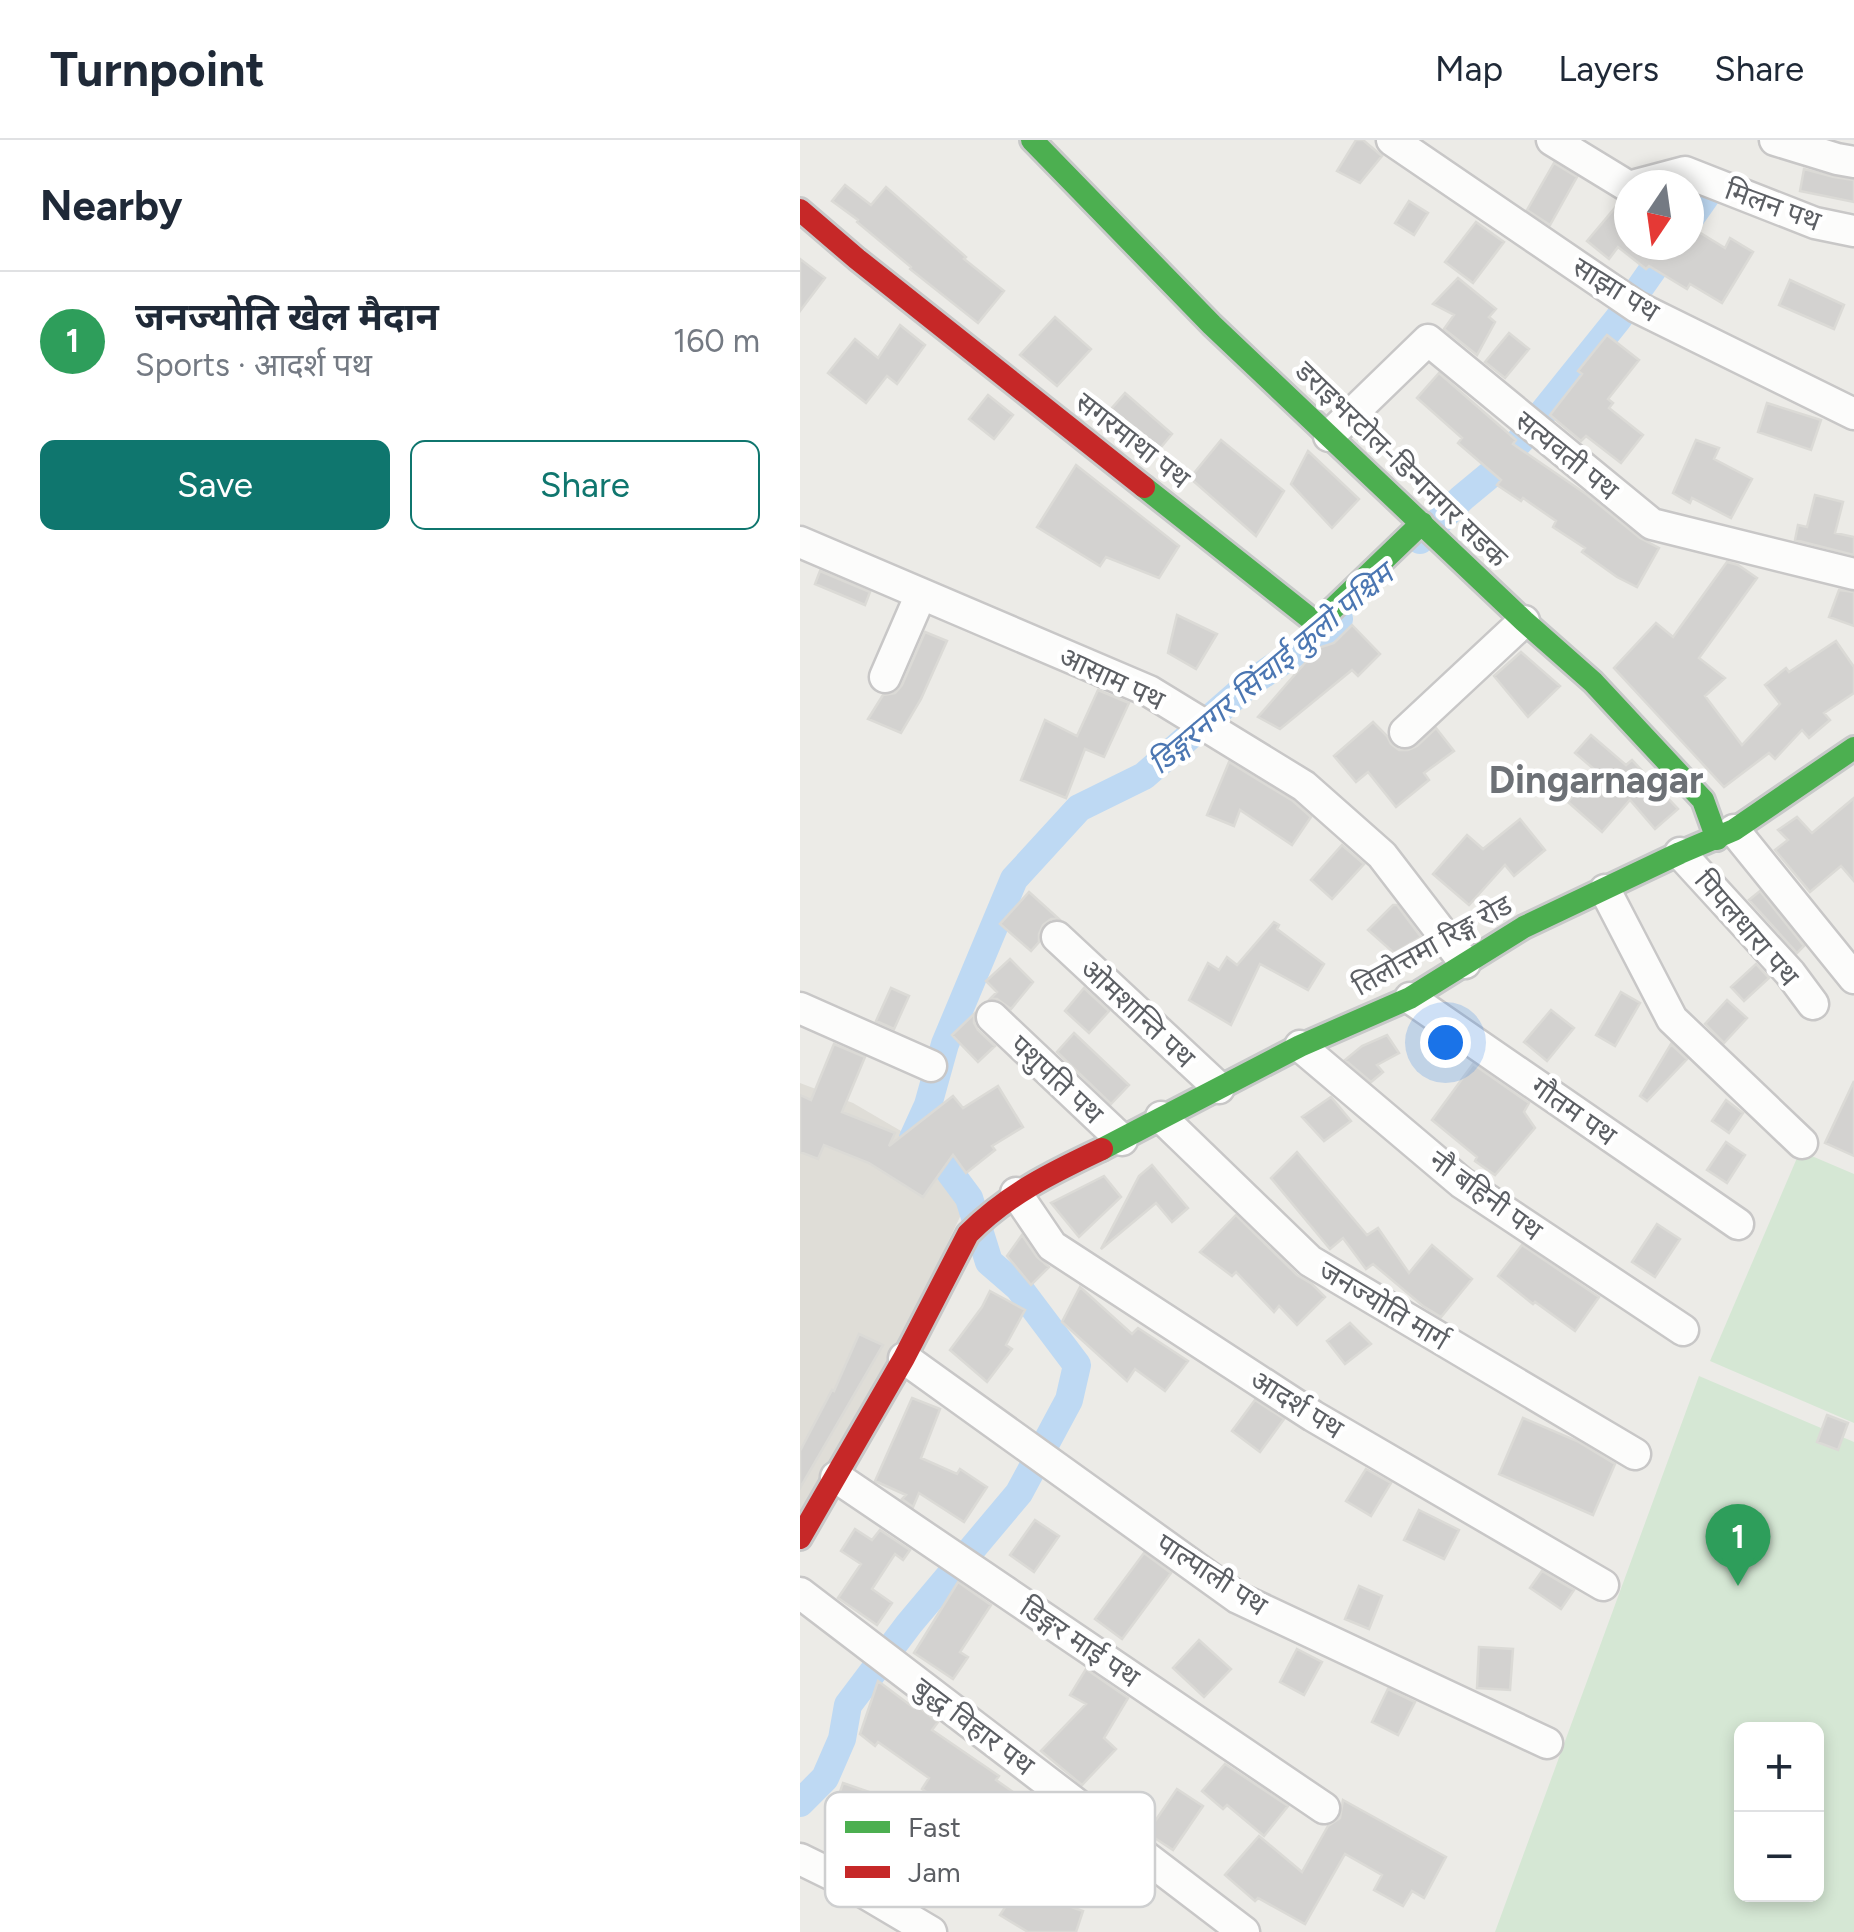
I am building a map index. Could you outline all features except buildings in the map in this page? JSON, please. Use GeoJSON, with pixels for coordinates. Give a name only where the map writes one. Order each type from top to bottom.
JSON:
{"type":"FeatureCollection","features":[{"type":"Feature","properties":{"kind":"street","name":"डराइभरटोल-डिन्गनगर सडक"},"geometry":{"type":"LineString","coordinates":[[1032,140],[1212,325],[1524,622],[1593,682],[1703,800],[1726,834]]}},
{"type":"Feature","properties":{"kind":"street","name":"साझा पथ"},"geometry":{"type":"LineString","coordinates":[[1392,140],[1629,301],[1854,414]]}},
{"type":"Feature","properties":{"kind":"street","name":"मिलन पथ"},"geometry":{"type":"LineString","coordinates":[[1552,140],[1614,175]]}},
{"type":"Feature","properties":{"kind":"street"},"geometry":{"type":"LineString","coordinates":[[1775,140],[1854,162]]}},
{"type":"Feature","properties":{"kind":"street","name":"मिलन पथ"},"geometry":{"type":"LineString","coordinates":[[1704,179],[1815,223],[1854,231]]}},
{"type":"Feature","properties":{"kind":"street","name":"सगरमाथा पथ"},"geometry":{"type":"LineString","coordinates":[[800,210],[1317,624],[1428,531]]}},
{"type":"Feature","properties":{"kind":"street","name":"सत्यवती पथ"},"geometry":{"type":"LineString","coordinates":[[1329,436],[1428,340],[1652,524],[1854,574]]}},
{"type":"Feature","properties":{"kind":"street","name":"आसाम पथ"},"geometry":{"type":"LineString","coordinates":[[800,542],[1149,691],[1304,786],[1382,855],[1465,962]]}},
{"type":"Feature","properties":{"kind":"street"},"geometry":{"type":"LineString","coordinates":[[885,677],[921,594]]}},
{"type":"Feature","properties":{"kind":"street"},"geometry":{"type":"LineString","coordinates":[[1405,732],[1524,622]]}},
{"type":"Feature","properties":{"kind":"street","name":"तिलोत्तमा रिङ्ग रोड"},"geometry":{"type":"LineString","coordinates":[[800,1538],[976,1226],[1016,1193],[1300,1046],[1410,998],[1524,927],[1726,834],[1854,748]]}},
{"type":"Feature","properties":{"kind":"street"},"geometry":{"type":"LineString","coordinates":[[1726,834],[1854,978]]}},
{"type":"Feature","properties":{"kind":"street","name":"पिपलधारा पथ"},"geometry":{"type":"LineString","coordinates":[[1680,853],[1790,973],[1812,1004]]}},
{"type":"Feature","properties":{"kind":"street"},"geometry":{"type":"LineString","coordinates":[[1605,890],[1672,1019],[1802,1143]]}},
{"type":"Feature","properties":{"kind":"street","name":"ओमशान्ति पथ"},"geometry":{"type":"LineString","coordinates":[[1058,937],[1220,1088]]}},
{"type":"Feature","properties":{"kind":"street","name":"गौतम पथ"},"geometry":{"type":"LineString","coordinates":[[1410,998],[1738,1224]]}},
{"type":"Feature","properties":{"kind":"street"},"geometry":{"type":"LineString","coordinates":[[800,1008],[931,1066]]}},
{"type":"Feature","properties":{"kind":"street","name":"पशुपति पथ"},"geometry":{"type":"LineString","coordinates":[[992,1018],[1122,1140]]}},
{"type":"Feature","properties":{"kind":"street","name":"नौ बहिनी पथ"},"geometry":{"type":"LineString","coordinates":[[1300,1046],[1462,1183],[1683,1330]]}},
{"type":"Feature","properties":{"kind":"street","name":"जनज्योति मार्ग"},"geometry":{"type":"LineString","coordinates":[[1161,1117],[1310,1261],[1635,1454]]}},
{"type":"Feature","properties":{"kind":"street","name":"आदर्श पथ"},"geometry":{"type":"LineString","coordinates":[[1016,1193],[1052,1246],[1313,1416],[1603,1585]]}},
{"type":"Feature","properties":{"kind":"street","name":"पाल्पाली पथ"},"geometry":{"type":"LineString","coordinates":[[904,1358],[1238,1598],[1546,1744]]}},
{"type":"Feature","properties":{"kind":"street","name":"डिङ्गर माई पथ"},"geometry":{"type":"LineString","coordinates":[[836,1477],[1324,1808]]}},
{"type":"Feature","properties":{"kind":"street","name":"बुद्ध विहार पथ"},"geometry":{"type":"LineString","coordinates":[[800,1593],[1061,1792]]}},
{"type":"Feature","properties":{"kind":"street"},"geometry":{"type":"LineString","coordinates":[[800,1859],[825,1871]]}},
{"type":"Feature","properties":{"kind":"street","name":"बुद्ध विहार पथ"},"geometry":{"type":"LineString","coordinates":[[1155,1864],[1244,1932]]}},
{"type":"Feature","properties":{"kind":"street"},"geometry":{"type":"LineString","coordinates":[[889,1907],[930,1932]]}},
{"type":"Feature","properties":{"kind":"shaded area"},"geometry":{"type":"Polygon","coordinates":[[[800,1083],[853,1103],[913,1138],[943,1163],[969,1198],[836,1477],[800,1536],[800,1083]]]}},
{"type":"Feature","properties":{"kind":"green space"},"geometry":{"type":"Polygon","coordinates":[[[1800,1151],[1854,1174],[1854,1423],[1710,1361],[1800,1151]]]}},
{"type":"Feature","properties":{"kind":"green space"},"geometry":{"type":"Polygon","coordinates":[[[1699,1376],[1854,1442],[1854,1932],[1495,1932],[1699,1376]]]}},
{"type":"Feature","properties":{"kind":"waterway","name":"डिङ्गरनगर सिंचाई कुलो पश्चिम"},"geometry":{"type":"LineString","coordinates":[[1704,199],[1708,193]]}},
{"type":"Feature","properties":{"kind":"waterway","name":"डिङ्गरनगर सिंचाई कुलो पश्चिम"},"geometry":{"type":"LineString","coordinates":[[1420,540],[1491,474],[1525,435],[1618,319],[1659,260]]}},
{"type":"Feature","properties":{"kind":"waterway","name":"डिङ्गरनगर सिंचाई कुलो पश्चिम"},"geometry":{"type":"LineString","coordinates":[[800,1803],[825,1778],[842,1739],[848,1705],[909,1624],[1019,1493],[1069,1400],[1077,1365],[1019,1288],[989,1262],[969,1198],[943,1163],[913,1138],[928,1105],[945,1044],[1014,879],[1079,808],[1144,776],[1249,684],[1339,619]]}},
{"type":"Feature","properties":{"kind":"traffic: fast"},"geometry":{"type":"LineString","coordinates":[[1032,140],[1212,325],[1593,682],[1703,800],[1717,839]]}},
{"type":"Feature","properties":{"kind":"traffic: fast"},"geometry":{"type":"LineString","coordinates":[[1144,487],[1317,624],[1422,523]]}},
{"type":"Feature","properties":{"kind":"traffic: fast"},"geometry":{"type":"LineString","coordinates":[[1102,1149],[1300,1046],[1410,998],[1524,927],[1734,830],[1854,748]]}},
{"type":"Feature","properties":{"kind":"traffic: jam"},"geometry":{"type":"LineString","coordinates":[[800,210],[1144,487]]}},
{"type":"Feature","properties":{"kind":"traffic: jam"},"geometry":{"type":"LineString","coordinates":[[800,1538],[904,1358],[968,1234],[1015,1196],[1102,1149]]}},
{"type":"Feature","properties":{"kind":"place","name":"जनज्योति खेल मैदान"},"geometry":{"type":"Point","coordinates":[1738,1586]}},
{"type":"Feature","properties":{"kind":"district","name":"Dingarnagar"},"geometry":{"type":"Point","coordinates":[1596,780]}}]}
